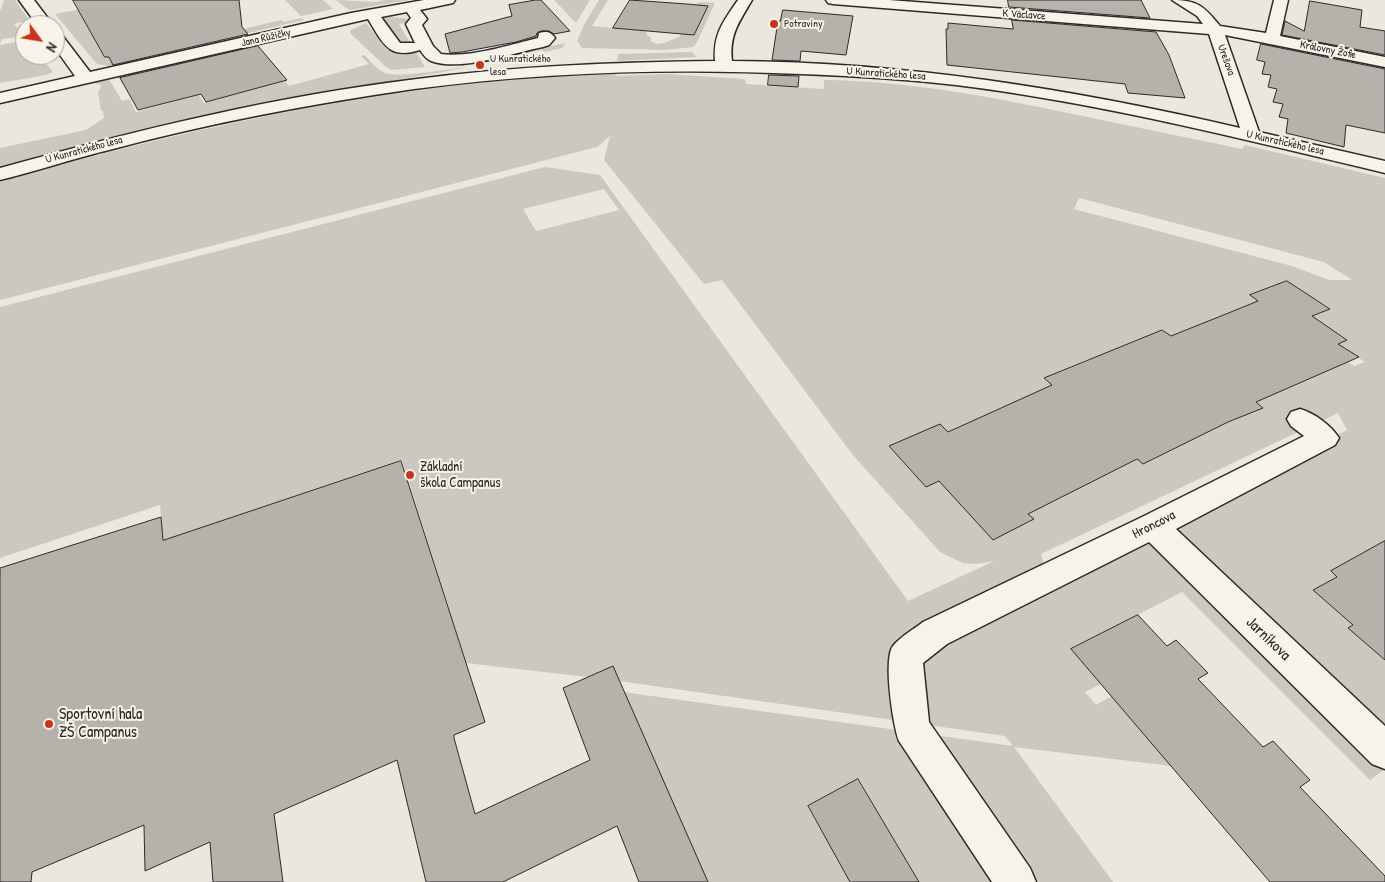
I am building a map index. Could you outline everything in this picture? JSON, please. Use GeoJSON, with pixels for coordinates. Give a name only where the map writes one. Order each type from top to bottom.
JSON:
{"type":"FeatureCollection","features":[{"type":"Feature","properties":{"kind":"street"},"geometry":{"type":"LineString","coordinates":[[26,0],[37,15]]}},
{"type":"Feature","properties":{"kind":"street","name":"Jana Růžičky"},"geometry":{"type":"LineString","coordinates":[[0,98],[372,14],[448,0]]}},
{"type":"Feature","properties":{"kind":"street"},"geometry":{"type":"LineString","coordinates":[[724,65],[722,46],[726,34],[745,0]]}},
{"type":"Feature","properties":{"kind":"street","name":"K Václavce"},"geometry":{"type":"LineString","coordinates":[[833,0],[985,6],[1215,30]]}},
{"type":"Feature","properties":{"kind":"street","name":"Urešova"},"geometry":{"type":"LineString","coordinates":[[1179,0],[1202,13],[1215,30],[1251,136]]}},
{"type":"Feature","properties":{"kind":"street"},"geometry":{"type":"LineString","coordinates":[[1272,39],[1281,0]]}},
{"type":"Feature","properties":{"kind":"street"},"geometry":{"type":"LineString","coordinates":[[411,7],[419,19],[414,24],[428,50],[437,59],[454,60],[543,42],[547,38],[545,36]]}},
{"type":"Feature","properties":{"kind":"street"},"geometry":{"type":"LineString","coordinates":[[372,14],[392,45],[397,48],[414,47]]}},
{"type":"Feature","properties":{"kind":"street","name":"Královny Žofie"},"geometry":{"type":"LineString","coordinates":[[1215,30],[1272,39],[1385,62]]}},
{"type":"Feature","properties":{"kind":"street"},"geometry":{"type":"LineString","coordinates":[[65,51],[82,72],[85,80]]}},
{"type":"Feature","properties":{"kind":"street","name":"U Kunratického lesa"},"geometry":{"type":"LineString","coordinates":[[0,174],[103,144],[162,130],[275,106],[378,88],[462,77],[619,66],[724,65],[910,75],[968,81],[1056,94],[1251,136],[1383,157]]}},
{"type":"Feature","properties":{"kind":"street"},"geometry":{"type":"LineString","coordinates":[[1362,144],[1383,157]]}},
{"type":"Feature","properties":{"kind":"street","name":"Hroncova"},"geometry":{"type":"LineString","coordinates":[[1016,882],[912,728],[906,657],[935,633],[1325,438],[1300,419]]}},
{"type":"Feature","properties":{"kind":"street","name":"Jarníkova"},"geometry":{"type":"LineString","coordinates":[[1152,526],[1385,750]]}},
{"type":"Feature","properties":{"kind":"shaded area"},"geometry":{"type":"Polygon","coordinates":[[[4,0],[15,0],[26,15],[15,15],[15,37],[2,39],[0,44],[0,11],[4,0]]]}},
{"type":"Feature","properties":{"kind":"shaded area"},"geometry":{"type":"Polygon","coordinates":[[[285,0],[323,0],[333,9],[301,16],[285,0]]]}},
{"type":"Feature","properties":{"kind":"shaded area"},"geometry":{"type":"Polygon","coordinates":[[[336,0],[376,2],[409,0],[350,10],[336,0]]]}},
{"type":"Feature","properties":{"kind":"shaded area"},"geometry":{"type":"Polygon","coordinates":[[[554,0],[590,0],[576,23],[554,0]]]}},
{"type":"Feature","properties":{"kind":"shaded area"},"geometry":{"type":"Polygon","coordinates":[[[599,0],[608,0],[592,26],[647,31],[646,34],[651,38],[650,41],[657,44],[679,37],[681,34],[694,35],[708,6],[696,5],[699,2],[715,3],[693,47],[665,50],[582,48],[577,41],[599,0]]]}},
{"type":"Feature","properties":{"kind":"shaded area"},"geometry":{"type":"Polygon","coordinates":[[[82,9],[80,12],[105,57],[120,58],[281,20],[284,22],[302,18],[304,20],[109,66],[97,64],[65,26],[65,15],[55,14],[82,9]]]}},
{"type":"Feature","properties":{"kind":"shaded area"},"geometry":{"type":"Polygon","coordinates":[[[390,17],[411,19],[413,21],[399,24],[412,46],[397,44],[383,20],[390,17]]]}},
{"type":"Feature","properties":{"kind":"shaded area"},"geometry":{"type":"Polygon","coordinates":[[[366,23],[385,47],[396,52],[416,52],[425,67],[478,61],[566,43],[562,48],[545,52],[542,50],[482,62],[392,70],[385,66],[350,33],[351,30],[366,23]]]}},
{"type":"Feature","properties":{"kind":"shaded area"},"geometry":{"type":"Polygon","coordinates":[[[15,42],[15,65],[47,65],[53,72],[46,75],[0,83],[0,45],[15,42]]]}},
{"type":"Feature","properties":{"kind":"shaded area"},"geometry":{"type":"Polygon","coordinates":[[[692,52],[696,57],[617,61],[618,54],[692,52]]]}},
{"type":"Feature","properties":{"kind":"shaded area"},"geometry":{"type":"Polygon","coordinates":[[[364,55],[379,70],[393,74],[413,74],[467,67],[240,108],[120,136],[0,168],[0,148],[86,130],[104,118],[98,92],[102,85],[93,83],[109,79],[122,101],[129,99],[136,112],[199,95],[204,103],[285,81],[289,86],[369,64],[361,56],[364,55]]]}},
{"type":"Feature","properties":{"kind":"shaded area"},"geometry":{"type":"Polygon","coordinates":[[[616,73],[617,76],[667,74],[745,79],[746,84],[824,89],[824,80],[886,83],[947,90],[1242,149],[1245,145],[1385,178],[1385,541],[1337,577],[1313,590],[1353,625],[1349,628],[1385,660],[1385,769],[1370,780],[1182,592],[1071,649],[1101,684],[1085,692],[1096,705],[1112,696],[1171,766],[1014,747],[1113,882],[919,882],[859,779],[807,806],[850,882],[708,882],[623,692],[1013,746],[1005,736],[619,681],[613,666],[587,677],[466,663],[402,460],[163,540],[160,505],[0,558],[0,307],[545,167],[600,175],[908,601],[994,561],[977,564],[963,563],[940,552],[852,454],[722,280],[704,284],[604,160],[610,136],[597,147],[0,300],[0,182],[164,138],[331,104],[464,84],[616,73]],[[604,189],[523,209],[536,231],[619,210],[604,189]],[[1079,198],[1074,209],[1292,266],[1329,280],[1352,280],[1324,262],[1079,198]],[[1287,281],[1250,295],[1258,301],[1171,336],[1162,330],[1120,347],[1160,380],[1204,402],[1229,422],[1263,407],[1203,361],[1251,362],[1287,389],[1318,375],[1264,336],[1293,324],[1354,366],[1365,362],[1338,344],[1347,339],[1312,316],[1330,308],[1287,281]],[[1088,359],[1044,378],[1052,385],[948,432],[940,424],[889,446],[926,487],[951,475],[993,540],[1034,519],[978,462],[1084,413],[1143,464],[1178,447],[1129,392],[1088,359]],[[1338,413],[1041,554],[1048,581],[1347,430],[1338,413]]]}},
{"type":"Feature","properties":{"kind":"building"},"geometry":{"type":"Polygon","coordinates":[[[73,0],[239,0],[242,27],[248,34],[113,65],[109,57],[105,57],[73,0]]]}},
{"type":"Feature","properties":{"kind":"building"},"geometry":{"type":"Polygon","coordinates":[[[541,0],[570,31],[554,34],[549,31],[541,31],[536,36],[516,42],[450,53],[445,34],[512,16],[509,5],[541,0]]]}},
{"type":"Feature","properties":{"kind":"building"},"geometry":{"type":"Polygon","coordinates":[[[630,0],[708,6],[694,35],[613,28],[630,0]]]}},
{"type":"Feature","properties":{"kind":"building"},"geometry":{"type":"Polygon","coordinates":[[[1008,0],[1141,0],[1150,18],[1009,7],[1008,0]]]}},
{"type":"Feature","properties":{"kind":"building"},"geometry":{"type":"Polygon","coordinates":[[[1310,1],[1362,10],[1360,27],[1385,31],[1385,55],[1282,35],[1285,21],[1304,31],[1310,1]]]}},
{"type":"Feature","properties":{"kind":"building"},"geometry":{"type":"Polygon","coordinates":[[[783,10],[853,16],[846,55],[801,51],[800,61],[772,60],[778,21],[780,21],[783,10]]]}},
{"type":"Feature","properties":{"kind":"building"},"geometry":{"type":"Polygon","coordinates":[[[1012,20],[1156,32],[1169,55],[1185,98],[1128,93],[1125,84],[947,65],[946,29],[948,29],[948,23],[1013,29],[1012,20]]]}},
{"type":"Feature","properties":{"kind":"building"},"geometry":{"type":"Polygon","coordinates":[[[1261,44],[1385,69],[1385,133],[1346,125],[1344,147],[1286,133],[1288,119],[1279,117],[1283,104],[1273,102],[1277,89],[1268,87],[1271,75],[1262,74],[1265,62],[1257,60],[1261,44]]]}},
{"type":"Feature","properties":{"kind":"building"},"geometry":{"type":"Polygon","coordinates":[[[258,46],[287,80],[206,102],[201,94],[138,110],[120,78],[258,46]]]}},
{"type":"Feature","properties":{"kind":"building"},"geometry":{"type":"Polygon","coordinates":[[[769,75],[799,76],[798,87],[768,85],[769,75]]]}},
{"type":"Feature","properties":{"kind":"building"},"geometry":{"type":"Polygon","coordinates":[[[1287,281],[1330,309],[1312,316],[1347,340],[1338,344],[1359,357],[1256,402],[1263,408],[1228,422],[1143,464],[1137,459],[1028,514],[1034,519],[993,540],[939,481],[926,487],[889,446],[940,424],[948,432],[1052,385],[1044,378],[1162,330],[1171,336],[1258,301],[1250,295],[1287,281]]]}},
{"type":"Feature","properties":{"kind":"building"},"geometry":{"type":"Polygon","coordinates":[[[401,461],[485,722],[454,735],[475,814],[590,760],[563,688],[613,666],[708,882],[639,882],[617,826],[503,882],[426,882],[397,760],[274,814],[283,882],[213,882],[210,842],[145,871],[144,825],[32,872],[31,882],[0,882],[0,568],[161,517],[163,540],[401,461]]]}},
{"type":"Feature","properties":{"kind":"building"},"geometry":{"type":"Polygon","coordinates":[[[1385,541],[1385,660],[1348,628],[1353,625],[1313,590],[1337,577],[1331,571],[1385,541]]]}},
{"type":"Feature","properties":{"kind":"building"},"geometry":{"type":"Polygon","coordinates":[[[1138,615],[1167,646],[1176,640],[1208,673],[1198,679],[1263,747],[1273,741],[1310,780],[1300,787],[1385,876],[1385,882],[1270,882],[1071,649],[1138,615]]]}},
{"type":"Feature","properties":{"kind":"building"},"geometry":{"type":"Polygon","coordinates":[[[858,779],[919,882],[850,882],[808,806],[858,779]]]}},
{"type":"Feature","properties":{"kind":"place","name":"Potraviny"},"geometry":{"type":"Point","coordinates":[774,24]}},
{"type":"Feature","properties":{"kind":"place","name":"U Kunratického lesa"},"geometry":{"type":"Point","coordinates":[480,65]}},
{"type":"Feature","properties":{"kind":"place","name":"Základní škola Campanus"},"geometry":{"type":"Point","coordinates":[410,475]}},
{"type":"Feature","properties":{"kind":"place","name":"Sportovní hala ZŠ Campanus"},"geometry":{"type":"Point","coordinates":[49,724]}}]}
